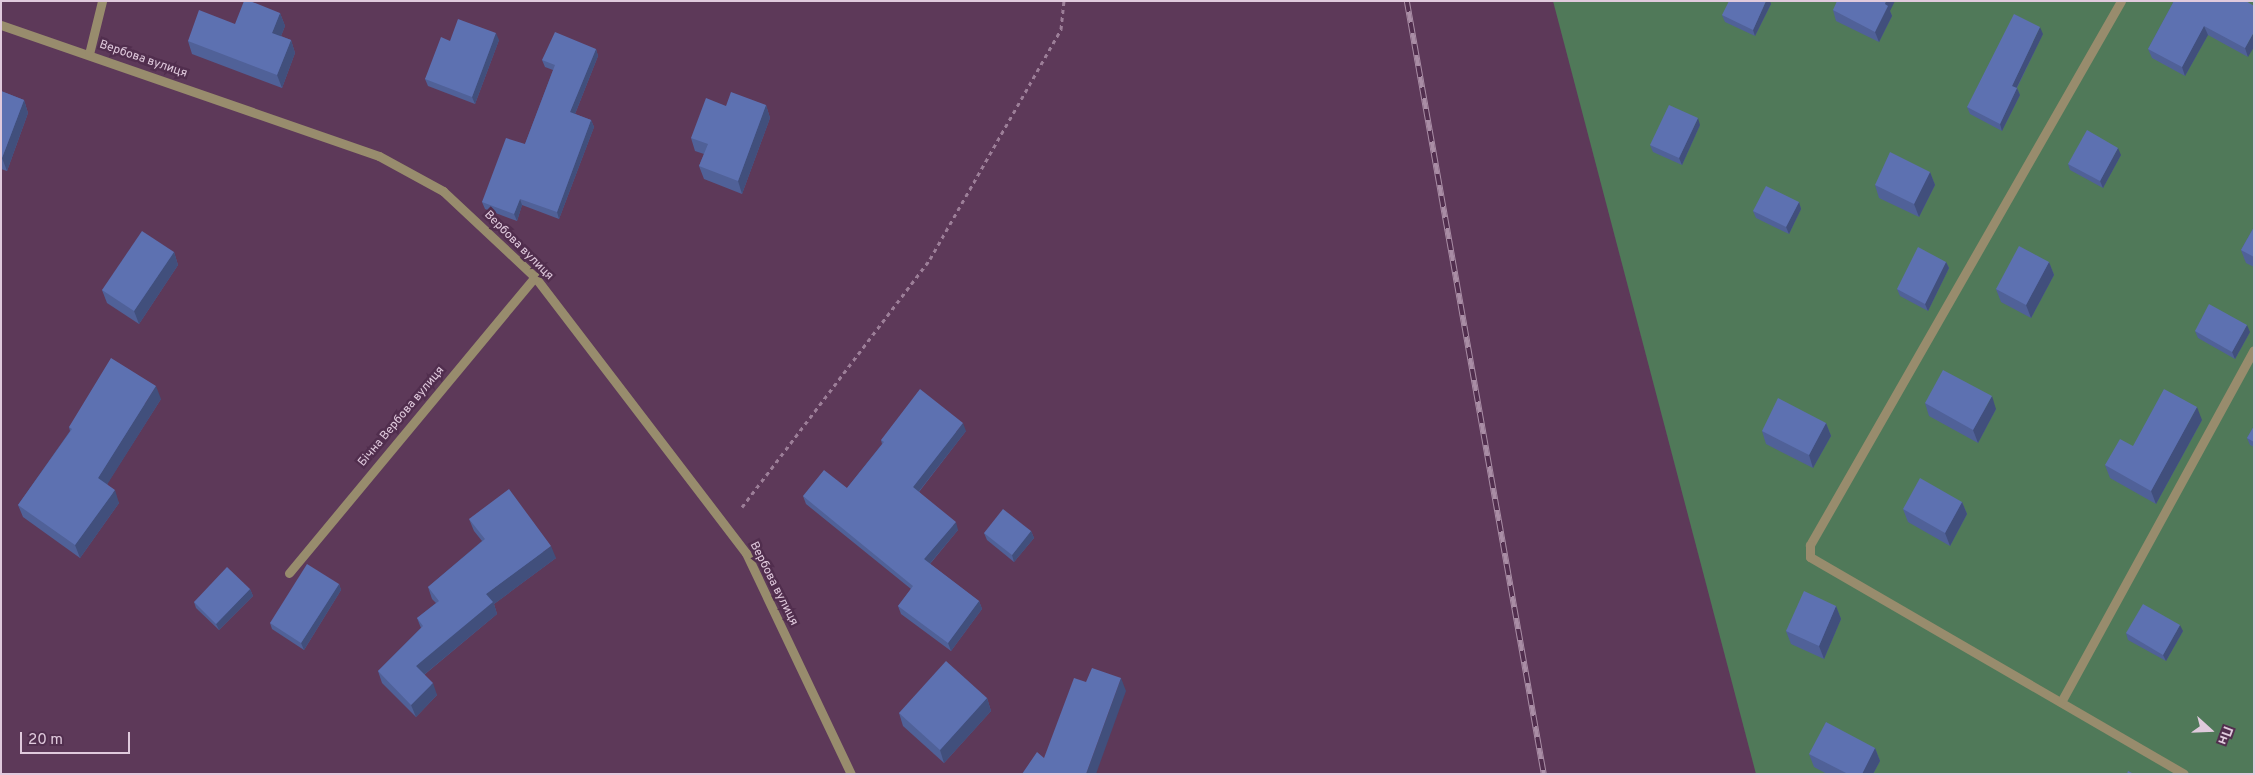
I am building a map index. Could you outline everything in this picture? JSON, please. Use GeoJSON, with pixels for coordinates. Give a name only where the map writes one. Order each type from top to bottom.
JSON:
{"type":"FeatureCollection","features":[{"type":"Feature","properties":{"kind":"street"},"geometry":{"type":"LineString","coordinates":[[89,54],[102,1]]}},
{"type":"Feature","properties":{"kind":"street"},"geometry":{"type":"LineString","coordinates":[[2121,1],[1810,545],[1810,557],[2184,774]]}},
{"type":"Feature","properties":{"kind":"street","name":"Вербова вулиця"},"geometry":{"type":"LineString","coordinates":[[1,24],[379,156],[443,191],[535,277],[746,553],[851,774]]}},
{"type":"Feature","properties":{"kind":"street","name":"Бічна Вербова вулиця"},"geometry":{"type":"LineString","coordinates":[[289,573],[535,277]]}},
{"type":"Feature","properties":{"kind":"street"},"geometry":{"type":"LineString","coordinates":[[2061,702],[2254,350]]}},
{"type":"Feature","properties":{"kind":"path"},"geometry":{"type":"LineString","coordinates":[[726,528],[930,258],[1061,29],[1064,1]]}},
{"type":"Feature","properties":{"kind":"green space"},"geometry":{"type":"Polygon","coordinates":[[[1553,1],[2254,1],[2254,774],[1756,774],[1553,1]]]}},
{"type":"Feature","properties":{"kind":"building"},"geometry":{"type":"Polygon","coordinates":[[[244,1],[250,1],[280,13],[272,33],[291,40],[277,75],[188,41],[199,10],[235,24],[244,1]]]}},
{"type":"Feature","properties":{"kind":"building"},"geometry":{"type":"Polygon","coordinates":[[[1729,1],[1766,1],[1753,30],[1722,15],[1729,1]]]}},
{"type":"Feature","properties":{"kind":"building"},"geometry":{"type":"Polygon","coordinates":[[[1837,1],[1886,1],[1885,4],[1888,6],[1875,32],[1833,10],[1837,1]]]}},
{"type":"Feature","properties":{"kind":"building"},"geometry":{"type":"Polygon","coordinates":[[[2174,1],[2246,1],[2254,6],[2254,32],[2245,48],[2204,26],[2182,67],[2148,49],[2174,1]]]}},
{"type":"Feature","properties":{"kind":"building"},"geometry":{"type":"Polygon","coordinates":[[[2014,14],[2040,27],[2012,86],[2017,88],[2000,124],[1967,107],[2014,14]]]}},
{"type":"Feature","properties":{"kind":"building"},"geometry":{"type":"Polygon","coordinates":[[[458,19],[496,33],[472,97],[425,79],[441,37],[450,41],[458,19]]]}},
{"type":"Feature","properties":{"kind":"building"},"geometry":{"type":"Polygon","coordinates":[[[555,32],[596,49],[570,112],[591,120],[557,212],[520,199],[514,214],[482,202],[506,138],[525,144],[555,65],[542,60],[555,32]]]}},
{"type":"Feature","properties":{"kind":"building"},"geometry":{"type":"Polygon","coordinates":[[[1,91],[24,100],[2,158],[1,157],[1,91]]]}},
{"type":"Feature","properties":{"kind":"building"},"geometry":{"type":"Polygon","coordinates":[[[731,92],[766,105],[738,181],[699,166],[708,144],[691,138],[706,98],[726,106],[731,92]]]}},
{"type":"Feature","properties":{"kind":"building"},"geometry":{"type":"Polygon","coordinates":[[[1669,105],[1698,118],[1679,158],[1650,145],[1669,105]]]}},
{"type":"Feature","properties":{"kind":"building"},"geometry":{"type":"Polygon","coordinates":[[[2087,130],[2118,148],[2100,181],[2068,164],[2087,130]]]}},
{"type":"Feature","properties":{"kind":"building"},"geometry":{"type":"Polygon","coordinates":[[[1890,152],[1930,172],[1914,204],[1875,185],[1890,152]]]}},
{"type":"Feature","properties":{"kind":"building"},"geometry":{"type":"Polygon","coordinates":[[[1766,186],[1799,202],[1786,227],[1753,211],[1766,186]]]}},
{"type":"Feature","properties":{"kind":"building"},"geometry":{"type":"Polygon","coordinates":[[[2254,227],[2254,257],[2241,250],[2254,227]]]}},
{"type":"Feature","properties":{"kind":"building"},"geometry":{"type":"Polygon","coordinates":[[[142,231],[174,252],[134,311],[102,290],[142,231]]]}},
{"type":"Feature","properties":{"kind":"building"},"geometry":{"type":"Polygon","coordinates":[[[2019,246],[2049,262],[2026,305],[1996,289],[2019,246]]]}},
{"type":"Feature","properties":{"kind":"building"},"geometry":{"type":"Polygon","coordinates":[[[1918,247],[1946,262],[1925,304],[1897,289],[1918,247]]]}},
{"type":"Feature","properties":{"kind":"building"},"geometry":{"type":"Polygon","coordinates":[[[2209,304],[2247,325],[2232,352],[2195,331],[2209,304]]]}},
{"type":"Feature","properties":{"kind":"building"},"geometry":{"type":"Polygon","coordinates":[[[111,358],[156,386],[98,478],[115,490],[75,545],[18,505],[72,429],[69,427],[111,358]]]}},
{"type":"Feature","properties":{"kind":"building"},"geometry":{"type":"Polygon","coordinates":[[[1943,370],[1992,396],[1973,430],[1925,403],[1943,370]]]}},
{"type":"Feature","properties":{"kind":"building"},"geometry":{"type":"Polygon","coordinates":[[[920,389],[963,423],[913,487],[956,522],[924,559],[979,601],[948,643],[898,606],[913,586],[803,496],[824,470],[847,488],[884,442],[881,440],[920,389]]]}},
{"type":"Feature","properties":{"kind":"building"},"geometry":{"type":"Polygon","coordinates":[[[2164,389],[2197,407],[2151,491],[2105,465],[2120,439],[2133,446],[2164,389]]]}},
{"type":"Feature","properties":{"kind":"building"},"geometry":{"type":"Polygon","coordinates":[[[1778,398],[1826,423],[1809,455],[1762,431],[1778,398]]]}},
{"type":"Feature","properties":{"kind":"building"},"geometry":{"type":"Polygon","coordinates":[[[2254,426],[2254,442],[2247,438],[2254,426]]]}},
{"type":"Feature","properties":{"kind":"building"},"geometry":{"type":"Polygon","coordinates":[[[1920,478],[1962,502],[1945,533],[1903,509],[1920,478]]]}},
{"type":"Feature","properties":{"kind":"building"},"geometry":{"type":"Polygon","coordinates":[[[509,489],[551,546],[486,594],[493,602],[416,666],[433,683],[411,705],[378,671],[423,626],[417,618],[439,601],[428,587],[485,539],[469,519],[509,489]]]}},
{"type":"Feature","properties":{"kind":"building"},"geometry":{"type":"Polygon","coordinates":[[[1003,509],[1031,531],[1012,555],[984,533],[1003,509]]]}},
{"type":"Feature","properties":{"kind":"building"},"geometry":{"type":"Polygon","coordinates":[[[307,564],[339,584],[301,643],[270,623],[307,564]]]}},
{"type":"Feature","properties":{"kind":"building"},"geometry":{"type":"Polygon","coordinates":[[[227,567],[250,589],[216,624],[194,602],[227,567]]]}},
{"type":"Feature","properties":{"kind":"building"},"geometry":{"type":"Polygon","coordinates":[[[1804,591],[1836,606],[1819,646],[1786,631],[1804,591]]]}},
{"type":"Feature","properties":{"kind":"building"},"geometry":{"type":"Polygon","coordinates":[[[2143,604],[2180,625],[2163,655],[2126,633],[2143,604]]]}},
{"type":"Feature","properties":{"kind":"building"},"geometry":{"type":"Polygon","coordinates":[[[946,661],[987,698],[940,750],[899,713],[946,661]]]}},
{"type":"Feature","properties":{"kind":"building"},"geometry":{"type":"Polygon","coordinates":[[[1092,668],[1121,678],[1086,774],[1022,774],[1037,752],[1044,758],[1074,678],[1086,682],[1092,668]]]}},
{"type":"Feature","properties":{"kind":"building"},"geometry":{"type":"Polygon","coordinates":[[[1826,722],[1875,748],[1862,774],[1848,774],[1809,754],[1826,722]]]}},
{"type":"Feature","properties":{"kind":"railway"},"geometry":{"type":"LineString","coordinates":[[1407,1],[1544,774]]}}]}
